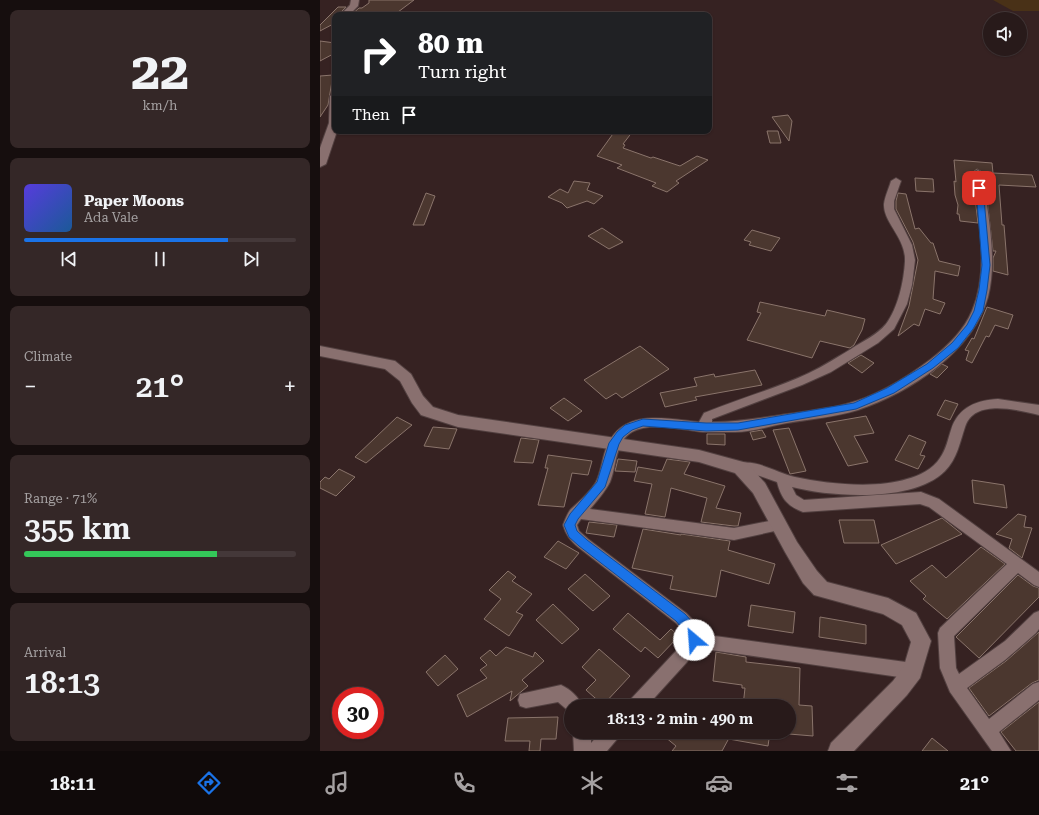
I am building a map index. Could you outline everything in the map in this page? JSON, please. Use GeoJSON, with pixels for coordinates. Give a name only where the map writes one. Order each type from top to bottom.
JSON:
{"type":"FeatureCollection","features":[{"type":"Feature","properties":{"kind":"street"},"geometry":{"type":"LineString","coordinates":[[347,12],[354,6],[355,0]]}},
{"type":"Feature","properties":{"kind":"street"},"geometry":{"type":"LineString","coordinates":[[320,164],[332,129]]}},
{"type":"Feature","properties":{"kind":"street"},"geometry":{"type":"LineString","coordinates":[[694,640],[690,629],[681,618],[573,534],[570,525],[576,513],[602,484],[614,443],[620,434],[628,427],[643,422],[706,427],[738,427],[856,406],[890,391],[930,366],[955,346],[970,327],[978,311],[983,290],[986,265],[978,173]]}},
{"type":"Feature","properties":{"kind":"street"},"geometry":{"type":"LineString","coordinates":[[706,427],[705,420],[708,416],[827,369],[872,341],[889,327],[897,315],[910,260],[910,251],[890,211],[889,204],[896,181]]}},
{"type":"Feature","properties":{"kind":"street"},"geometry":{"type":"LineString","coordinates":[[320,351],[390,365],[406,378],[417,399],[427,410],[458,421],[699,456],[740,468],[760,470],[783,479],[816,487],[846,489],[881,488],[909,485],[940,468],[950,454],[962,419],[970,411],[980,406],[1010,403],[1039,410]]}},
{"type":"Feature","properties":{"kind":"street"},"geometry":{"type":"LineString","coordinates":[[740,468],[759,488],[810,577],[821,589],[888,607],[910,619],[921,641],[913,671],[900,688],[839,751]]}},
{"type":"Feature","properties":{"kind":"street"},"geometry":{"type":"LineString","coordinates":[[783,479],[787,494],[793,502],[803,506],[921,498],[934,503],[1039,580]]}},
{"type":"Feature","properties":{"kind":"street"},"geometry":{"type":"LineString","coordinates":[[576,513],[734,534],[779,525]]}},
{"type":"Feature","properties":{"kind":"street"},"geometry":{"type":"LineString","coordinates":[[1002,751],[956,686],[948,668],[946,633],[1017,564]]}},
{"type":"Feature","properties":{"kind":"street"},"geometry":{"type":"LineString","coordinates":[[956,686],[1000,654],[1028,631],[1039,618]]}},
{"type":"Feature","properties":{"kind":"street"},"geometry":{"type":"LineString","coordinates":[[694,640],[913,671]]}},
{"type":"Feature","properties":{"kind":"street"},"geometry":{"type":"LineString","coordinates":[[642,699],[681,657],[694,640]]}},
{"type":"Feature","properties":{"kind":"street"},"geometry":{"type":"LineString","coordinates":[[987,731],[1039,690]]}},
{"type":"Feature","properties":{"kind":"street"},"geometry":{"type":"LineString","coordinates":[[526,700],[561,693],[567,699]]}},
{"type":"Feature","properties":{"kind":"street"},"geometry":{"type":"LineString","coordinates":[[582,739],[583,751]]}},
{"type":"Feature","properties":{"kind":"street"},"geometry":{"type":"LineString","coordinates":[[596,751],[606,739]]}},
{"type":"Feature","properties":{"kind":"shaded area"},"geometry":{"type":"Polygon","coordinates":[[[993,0],[1039,0],[1039,11],[1013,11],[993,0]]]}},
{"type":"Feature","properties":{"kind":"building"},"geometry":{"type":"Polygon","coordinates":[[[369,0],[414,0],[398,12],[354,12],[369,3],[369,0]]]}},
{"type":"Feature","properties":{"kind":"building"},"geometry":{"type":"Polygon","coordinates":[[[338,7],[346,7],[341,12],[333,12],[338,7]]]}},
{"type":"Feature","properties":{"kind":"building"},"geometry":{"type":"Polygon","coordinates":[[[332,13],[332,25],[320,31],[320,25],[332,13]]]}},
{"type":"Feature","properties":{"kind":"building"},"geometry":{"type":"Polygon","coordinates":[[[320,41],[332,43],[332,55],[320,61],[320,41]]]}},
{"type":"Feature","properties":{"kind":"building"},"geometry":{"type":"Polygon","coordinates":[[[332,75],[328,105],[320,117],[320,76],[332,75]]]}},
{"type":"Feature","properties":{"kind":"building"},"geometry":{"type":"Polygon","coordinates":[[[788,115],[792,121],[789,141],[772,117],[788,115]]]}},
{"type":"Feature","properties":{"kind":"building"},"geometry":{"type":"Polygon","coordinates":[[[767,131],[778,131],[781,143],[770,143],[767,131]]]}},
{"type":"Feature","properties":{"kind":"building"},"geometry":{"type":"Polygon","coordinates":[[[613,134],[631,134],[623,144],[625,145],[623,148],[651,158],[653,157],[680,166],[697,156],[708,160],[676,181],[679,183],[667,192],[652,186],[656,183],[617,168],[622,165],[597,156],[613,134]]]}},
{"type":"Feature","properties":{"kind":"building"},"geometry":{"type":"Polygon","coordinates":[[[954,160],[992,163],[993,173],[1032,175],[1036,187],[999,185],[1008,275],[993,271],[993,258],[996,251],[993,251],[984,173],[977,169],[972,173],[978,223],[960,221],[959,214],[957,214],[958,205],[955,195],[954,181],[956,182],[954,160]]]}},
{"type":"Feature","properties":{"kind":"building"},"geometry":{"type":"Polygon","coordinates":[[[915,178],[933,179],[934,192],[916,191],[915,178]]]}},
{"type":"Feature","properties":{"kind":"building"},"geometry":{"type":"Polygon","coordinates":[[[574,181],[590,183],[587,190],[603,196],[594,204],[587,201],[567,208],[562,203],[548,197],[560,189],[568,193],[574,181]]]}},
{"type":"Feature","properties":{"kind":"building"},"geometry":{"type":"Polygon","coordinates":[[[426,193],[435,196],[424,225],[413,225],[426,193]]]}},
{"type":"Feature","properties":{"kind":"building"},"geometry":{"type":"Polygon","coordinates":[[[898,193],[906,194],[915,229],[919,228],[931,243],[933,243],[939,261],[960,266],[958,276],[935,271],[933,299],[945,303],[940,314],[925,309],[919,326],[914,324],[898,336],[909,306],[918,260],[913,242],[896,209],[898,193]]]}},
{"type":"Feature","properties":{"kind":"building"},"geometry":{"type":"Polygon","coordinates":[[[602,228],[623,242],[609,249],[588,236],[602,228]]]}},
{"type":"Feature","properties":{"kind":"building"},"geometry":{"type":"Polygon","coordinates":[[[752,230],[780,238],[771,251],[749,245],[751,242],[744,240],[752,230]]]}},
{"type":"Feature","properties":{"kind":"building"},"geometry":{"type":"Polygon","coordinates":[[[760,302],[825,316],[827,310],[865,319],[862,330],[854,345],[850,348],[820,341],[812,358],[747,340],[761,313],[757,312],[760,302]]]}},
{"type":"Feature","properties":{"kind":"building"},"geometry":{"type":"Polygon","coordinates":[[[987,307],[1013,315],[1008,329],[995,325],[989,337],[986,336],[972,363],[966,360],[969,351],[965,350],[972,338],[974,339],[987,307]]]}},
{"type":"Feature","properties":{"kind":"building"},"geometry":{"type":"Polygon","coordinates":[[[640,346],[669,369],[622,398],[616,393],[606,399],[584,380],[640,346]]]}},
{"type":"Feature","properties":{"kind":"building"},"geometry":{"type":"Polygon","coordinates":[[[861,355],[874,363],[862,373],[848,363],[861,355]]]}},
{"type":"Feature","properties":{"kind":"building"},"geometry":{"type":"Polygon","coordinates":[[[942,364],[948,367],[937,378],[930,374],[942,364]]]}},
{"type":"Feature","properties":{"kind":"building"},"geometry":{"type":"Polygon","coordinates":[[[755,370],[762,385],[695,397],[697,400],[665,407],[660,393],[697,386],[694,378],[714,374],[715,377],[755,370]]]}},
{"type":"Feature","properties":{"kind":"building"},"geometry":{"type":"Polygon","coordinates":[[[564,398],[582,411],[568,421],[550,408],[564,398]]]}},
{"type":"Feature","properties":{"kind":"building"},"geometry":{"type":"Polygon","coordinates":[[[945,400],[958,404],[950,420],[937,415],[945,400]]]}},
{"type":"Feature","properties":{"kind":"building"},"geometry":{"type":"Polygon","coordinates":[[[866,416],[874,433],[854,436],[868,462],[848,466],[826,423],[866,416]]]}},
{"type":"Feature","properties":{"kind":"building"},"geometry":{"type":"Polygon","coordinates":[[[397,417],[412,425],[366,463],[355,457],[397,417]]]}},
{"type":"Feature","properties":{"kind":"building"},"geometry":{"type":"Polygon","coordinates":[[[433,427],[457,429],[449,449],[424,446],[433,427]]]}},
{"type":"Feature","properties":{"kind":"building"},"geometry":{"type":"Polygon","coordinates":[[[789,428],[806,471],[790,474],[773,430],[789,428]]]}},
{"type":"Feature","properties":{"kind":"building"},"geometry":{"type":"Polygon","coordinates":[[[762,430],[766,437],[753,440],[750,432],[762,430]]]}},
{"type":"Feature","properties":{"kind":"building"},"geometry":{"type":"Polygon","coordinates":[[[707,434],[725,434],[725,445],[707,444],[707,434]]]}},
{"type":"Feature","properties":{"kind":"building"},"geometry":{"type":"Polygon","coordinates":[[[909,435],[926,442],[920,455],[925,456],[918,469],[895,460],[909,435]]]}},
{"type":"Feature","properties":{"kind":"building"},"geometry":{"type":"Polygon","coordinates":[[[521,438],[539,440],[533,463],[514,462],[521,438]]]}},
{"type":"Feature","properties":{"kind":"building"},"geometry":{"type":"Polygon","coordinates":[[[548,455],[592,461],[588,475],[572,473],[564,507],[538,505],[548,468],[545,468],[548,455]]]}},
{"type":"Feature","properties":{"kind":"building"},"geometry":{"type":"Polygon","coordinates":[[[618,459],[637,461],[635,472],[615,471],[618,459]]]}},
{"type":"Feature","properties":{"kind":"building"},"geometry":{"type":"Polygon","coordinates":[[[667,459],[690,462],[684,474],[725,486],[716,508],[741,513],[738,526],[701,522],[707,498],[671,488],[665,517],[645,514],[652,484],[634,481],[638,467],[662,471],[667,459]]]}},
{"type":"Feature","properties":{"kind":"building"},"geometry":{"type":"Polygon","coordinates":[[[339,469],[355,477],[336,496],[320,488],[320,482],[325,477],[329,479],[339,469]]]}},
{"type":"Feature","properties":{"kind":"building"},"geometry":{"type":"Polygon","coordinates":[[[972,480],[1004,485],[1007,508],[974,503],[972,480]]]}},
{"type":"Feature","properties":{"kind":"building"},"geometry":{"type":"Polygon","coordinates":[[[1018,514],[1026,516],[1024,527],[1032,528],[1022,558],[1009,548],[1012,539],[996,534],[1018,514]]]}},
{"type":"Feature","properties":{"kind":"building"},"geometry":{"type":"Polygon","coordinates":[[[942,518],[962,534],[896,564],[881,545],[942,518]]]}},
{"type":"Feature","properties":{"kind":"building"},"geometry":{"type":"Polygon","coordinates":[[[839,520],[874,520],[879,543],[844,543],[839,520]]]}},
{"type":"Feature","properties":{"kind":"building"},"geometry":{"type":"Polygon","coordinates":[[[589,522],[617,525],[614,537],[586,533],[589,522]]]}},
{"type":"Feature","properties":{"kind":"building"},"geometry":{"type":"Polygon","coordinates":[[[643,529],[730,541],[728,550],[775,564],[769,584],[721,570],[716,597],[670,589],[673,576],[632,568],[643,529]]]}},
{"type":"Feature","properties":{"kind":"building"},"geometry":{"type":"Polygon","coordinates":[[[558,541],[579,553],[566,569],[544,557],[558,541]]]}},
{"type":"Feature","properties":{"kind":"building"},"geometry":{"type":"Polygon","coordinates":[[[981,547],[1005,564],[947,619],[923,599],[926,596],[910,581],[932,565],[946,578],[981,547]]]}},
{"type":"Feature","properties":{"kind":"building"},"geometry":{"type":"Polygon","coordinates":[[[508,571],[516,577],[512,581],[532,594],[516,612],[523,615],[509,636],[484,619],[501,599],[489,590],[508,571]]]}},
{"type":"Feature","properties":{"kind":"building"},"geometry":{"type":"Polygon","coordinates":[[[585,574],[610,596],[593,611],[568,589],[585,574]]]}},
{"type":"Feature","properties":{"kind":"building"},"geometry":{"type":"Polygon","coordinates":[[[1018,575],[1033,586],[1039,588],[1039,597],[979,658],[956,637],[1018,575]]]}},
{"type":"Feature","properties":{"kind":"building"},"geometry":{"type":"Polygon","coordinates":[[[553,604],[579,629],[562,644],[536,620],[553,604]]]}},
{"type":"Feature","properties":{"kind":"building"},"geometry":{"type":"Polygon","coordinates":[[[751,605],[795,612],[793,633],[748,626],[751,605]]]}},
{"type":"Feature","properties":{"kind":"building"},"geometry":{"type":"Polygon","coordinates":[[[628,613],[660,640],[671,629],[679,636],[658,658],[645,647],[641,652],[613,629],[628,613]]]}},
{"type":"Feature","properties":{"kind":"building"},"geometry":{"type":"Polygon","coordinates":[[[820,617],[866,625],[866,644],[819,637],[820,617]]]}},
{"type":"Feature","properties":{"kind":"building"},"geometry":{"type":"Polygon","coordinates":[[[1039,632],[1039,680],[1032,683],[989,716],[969,688],[1006,661],[1039,632]]]}},
{"type":"Feature","properties":{"kind":"building"},"geometry":{"type":"Polygon","coordinates":[[[506,647],[533,657],[535,652],[544,661],[522,680],[528,686],[510,701],[512,691],[467,717],[457,695],[487,678],[480,670],[487,665],[480,658],[490,650],[496,656],[506,647]]]}},
{"type":"Feature","properties":{"kind":"building"},"geometry":{"type":"Polygon","coordinates":[[[599,649],[630,676],[609,699],[596,699],[586,690],[596,680],[582,667],[599,649]]]}},
{"type":"Feature","properties":{"kind":"building"},"geometry":{"type":"Polygon","coordinates":[[[716,652],[746,657],[746,662],[800,668],[799,705],[812,706],[813,736],[796,735],[796,699],[744,699],[745,688],[742,688],[742,685],[713,681],[716,652]]]}},
{"type":"Feature","properties":{"kind":"building"},"geometry":{"type":"Polygon","coordinates":[[[445,655],[458,669],[438,686],[426,672],[445,655]]]}},
{"type":"Feature","properties":{"kind":"building"},"geometry":{"type":"Polygon","coordinates":[[[1039,702],[1039,751],[1016,751],[1001,732],[1039,702]]]}},
{"type":"Feature","properties":{"kind":"building"},"geometry":{"type":"Polygon","coordinates":[[[558,717],[556,739],[541,739],[540,751],[529,751],[530,741],[505,741],[508,718],[558,717]]]}},
{"type":"Feature","properties":{"kind":"building"},"geometry":{"type":"Polygon","coordinates":[[[932,738],[948,751],[922,751],[932,738]]]}},
{"type":"Feature","properties":{"kind":"building"},"geometry":{"type":"Polygon","coordinates":[[[668,739],[728,740],[722,751],[672,751],[676,746],[668,739]]]}},
{"type":"Feature","properties":{"kind":"building"},"geometry":{"type":"Polygon","coordinates":[[[729,739],[769,739],[768,746],[729,739]]]}},
{"type":"Feature","properties":{"kind":"route"},"geometry":{"type":"LineString","coordinates":[[694,640],[690,629],[681,618],[573,534],[570,525],[574,517],[602,484],[614,443],[620,434],[628,427],[643,422],[706,427],[738,427],[856,406],[890,391],[930,366],[955,346],[970,327],[978,311],[983,290],[986,265],[979,188]]}}]}
